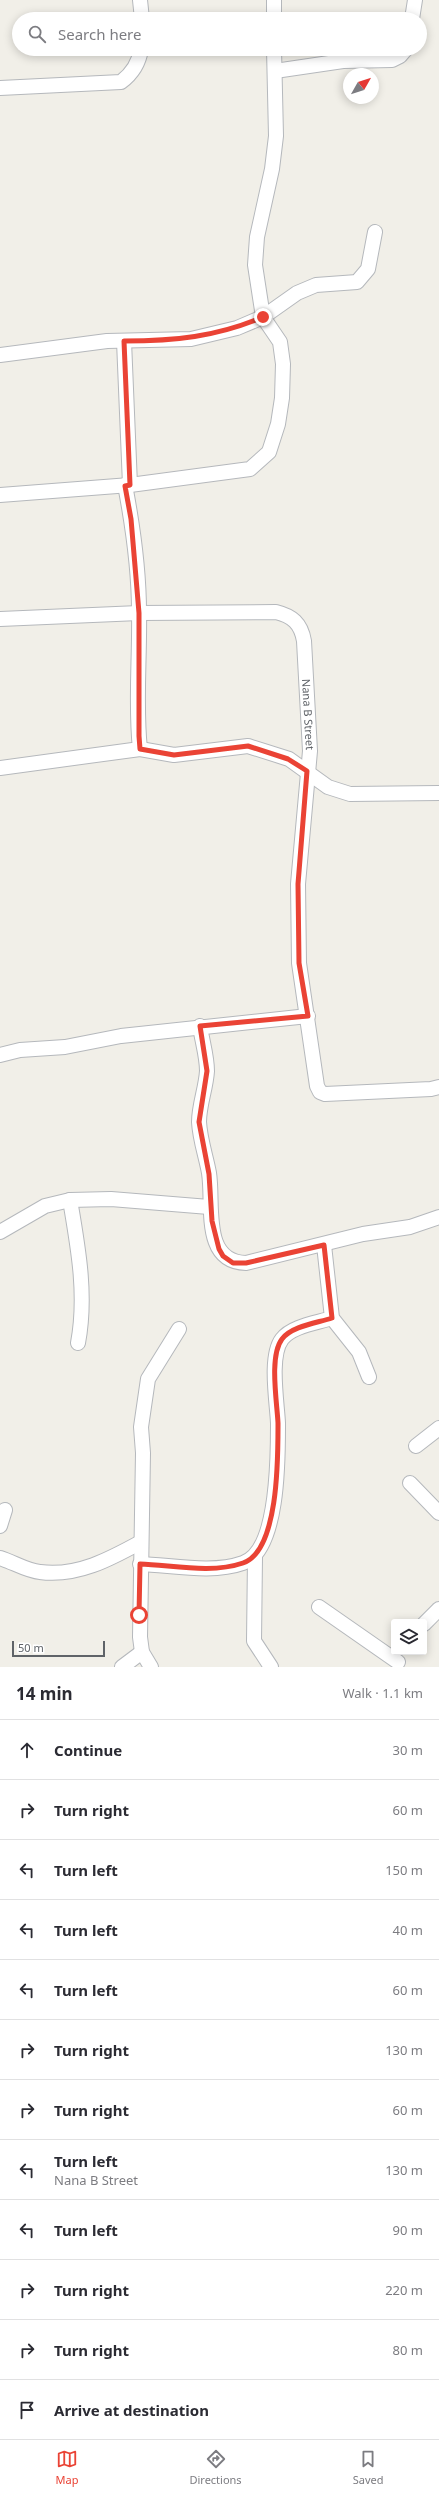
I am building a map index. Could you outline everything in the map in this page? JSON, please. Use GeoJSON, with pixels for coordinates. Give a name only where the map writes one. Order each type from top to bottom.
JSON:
{"type":"FeatureCollection","features":[{"type":"Feature","properties":{"kind":"street"},"geometry":{"type":"LineString","coordinates":[[140,0],[141,12]]}},
{"type":"Feature","properties":{"kind":"street"},"geometry":{"type":"LineString","coordinates":[[274,0],[274,12]]}},
{"type":"Feature","properties":{"kind":"street"},"geometry":{"type":"LineString","coordinates":[[413,12],[415,0]]}},
{"type":"Feature","properties":{"kind":"street"},"geometry":{"type":"LineString","coordinates":[[0,88],[121,82],[129,76],[137,65],[140,56]]}},
{"type":"Feature","properties":{"kind":"street"},"geometry":{"type":"LineString","coordinates":[[0,495],[127,485],[250,469],[265,458],[269,452],[278,424],[282,398],[283,364],[280,342],[263,317],[255,265],[257,237],[272,169],[276,136],[274,56]]}},
{"type":"Feature","properties":{"kind":"street"},"geometry":{"type":"LineString","coordinates":[[275,70],[343,61],[392,60],[400,56]]}},
{"type":"Feature","properties":{"kind":"street"},"geometry":{"type":"LineString","coordinates":[[0,355],[107,341],[192,339],[237,328],[263,317],[297,292],[316,285],[357,282],[362,279],[368,270],[375,232]]}},
{"type":"Feature","properties":{"kind":"street"},"geometry":{"type":"LineString","coordinates":[[124,341],[127,485],[139,613],[138,712],[140,749]]}},
{"type":"Feature","properties":{"kind":"street","name":"Nana B Street"},"geometry":{"type":"LineString","coordinates":[[139,613],[276,612],[295,620],[300,626],[304,640],[310,751],[298,884],[299,963],[308,1016],[317,1086],[320,1092],[324,1094],[431,1089],[439,1086]]}},
{"type":"Feature","properties":{"kind":"street"},"geometry":{"type":"LineString","coordinates":[[0,620],[139,613]]}},
{"type":"Feature","properties":{"kind":"street"},"geometry":{"type":"LineString","coordinates":[[0,768],[140,749],[174,755],[248,746],[288,759],[328,787],[350,794],[439,792]]}},
{"type":"Feature","properties":{"kind":"street"},"geometry":{"type":"LineString","coordinates":[[0,1055],[20,1050],[65,1046],[121,1036],[200,1026],[308,1016]]}},
{"type":"Feature","properties":{"kind":"street"},"geometry":{"type":"LineString","coordinates":[[200,1026],[207,1071],[199,1122],[209,1174],[210,1207],[219,1249],[223,1256],[233,1263],[246,1263],[324,1245],[363,1234],[410,1226],[439,1217]]}},
{"type":"Feature","properties":{"kind":"street"},"geometry":{"type":"LineString","coordinates":[[0,1232],[45,1206],[70,1200],[110,1199],[210,1207]]}},
{"type":"Feature","properties":{"kind":"street"},"geometry":{"type":"LineString","coordinates":[[70,1200],[82,1277],[82,1323],[78,1343]]}},
{"type":"Feature","properties":{"kind":"street"},"geometry":{"type":"LineString","coordinates":[[324,1245],[332,1318],[359,1352],[369,1377]]}},
{"type":"Feature","properties":{"kind":"street"},"geometry":{"type":"LineString","coordinates":[[271,1667],[254,1641],[255,1557],[271,1525],[277,1454],[275,1381],[277,1351],[282,1339],[292,1331],[332,1318]]}},
{"type":"Feature","properties":{"kind":"street"},"geometry":{"type":"LineString","coordinates":[[151,1667],[142,1652],[139,1615],[143,1453],[141,1427],[148,1379],[179,1329]]}},
{"type":"Feature","properties":{"kind":"street"},"geometry":{"type":"LineString","coordinates":[[416,1446],[439,1428]]}},
{"type":"Feature","properties":{"kind":"street"},"geometry":{"type":"LineString","coordinates":[[410,1483],[439,1513]]}},
{"type":"Feature","properties":{"kind":"street"},"geometry":{"type":"LineString","coordinates":[[0,1526],[5,1510]]}},
{"type":"Feature","properties":{"kind":"street"},"geometry":{"type":"LineString","coordinates":[[0,1558],[39,1572],[61,1574],[87,1568],[141,1542]]}},
{"type":"Feature","properties":{"kind":"street"},"geometry":{"type":"LineString","coordinates":[[140,1564],[216,1568],[244,1563],[255,1557]]}},
{"type":"Feature","properties":{"kind":"street"},"geometry":{"type":"LineString","coordinates":[[320,1607],[400,1660]]}},
{"type":"Feature","properties":{"kind":"street"},"geometry":{"type":"LineString","coordinates":[[427,1621],[439,1609]]}},
{"type":"Feature","properties":{"kind":"street"},"geometry":{"type":"LineString","coordinates":[[122,1667],[142,1652]]}},
{"type":"Feature","properties":{"kind":"route"},"geometry":{"type":"LineString","coordinates":[[139,1615],[140,1564],[216,1568],[244,1563],[255,1557],[263,1544],[271,1525],[277,1454],[278,1424],[275,1381],[277,1351],[282,1339],[292,1331],[332,1318],[328,1295],[324,1245],[246,1263],[233,1263],[223,1256],[215,1238],[210,1207],[209,1174],[199,1122],[207,1071],[200,1026],[308,1016],[299,963],[298,884],[301,839],[306,800],[307,771],[288,759],[269,751],[248,746],[174,755],[140,749],[139,736],[139,613],[131,519],[125,486],[130,485],[124,341],[192,339],[237,328],[263,317]]}}]}
